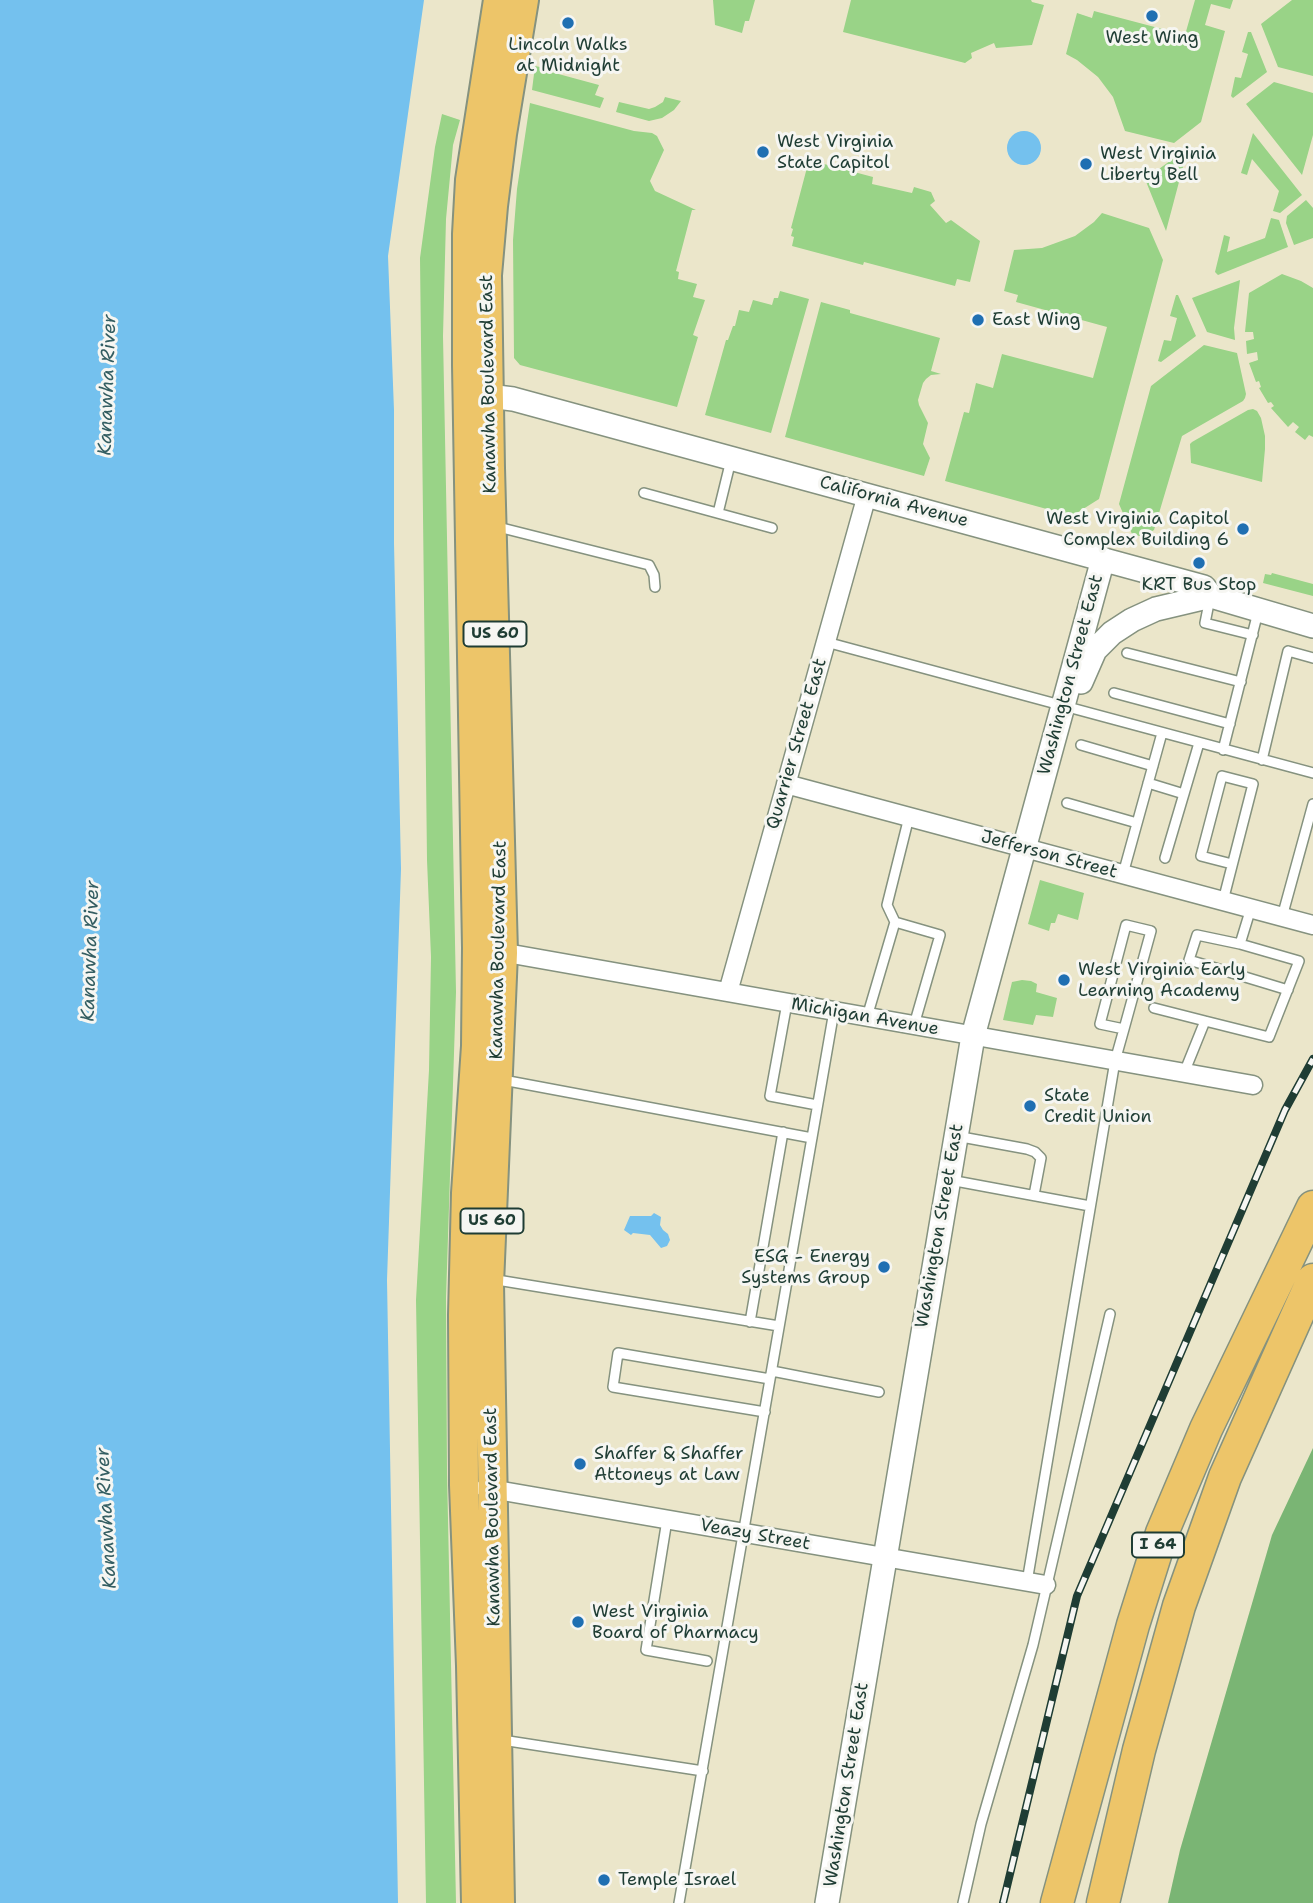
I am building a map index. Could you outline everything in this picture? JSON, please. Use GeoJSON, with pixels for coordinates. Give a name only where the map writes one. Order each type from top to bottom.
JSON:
{"type":"FeatureCollection","features":[{"type":"Feature","properties":{"kind":"highway","name":"I 64"},"geometry":{"type":"LineString","coordinates":[[1057,1903],[1133,1625],[1162,1532],[1206,1429],[1313,1207]]}},
{"type":"Feature","properties":{"kind":"highway","name":"I 64"},"geometry":{"type":"LineString","coordinates":[[1103,1903],[1139,1750],[1179,1606],[1224,1477],[1313,1280]]}},
{"type":"Feature","properties":{"kind":"main road","name":"Kanawha Boulevard East"},"geometry":{"type":"LineString","coordinates":[[498,0],[504,86]]}},
{"type":"Feature","properties":{"kind":"main road","name":"Kanawha Boulevard East"},"geometry":{"type":"LineString","coordinates":[[500,1903],[490,1279],[497,1080],[490,950],[478,395],[504,86],[524,0]]}},
{"type":"Feature","properties":{"kind":"main road","name":"Kanawha Boulevard East"},"geometry":{"type":"LineString","coordinates":[[476,1903],[471,1653],[464,1485],[463,1315],[475,1046],[490,950],[491,526],[478,395]]}},
{"type":"Feature","properties":{"kind":"street","name":"California Avenue"},"geometry":{"type":"LineString","coordinates":[[478,395],[513,399],[1103,559],[1204,587],[1211,596],[1313,626]]}},
{"type":"Feature","properties":{"kind":"street","name":"Quarrier Street East"},"geometry":{"type":"LineString","coordinates":[[728,992],[867,495]]}},
{"type":"Feature","properties":{"kind":"street","name":"Washington Street East"},"geometry":{"type":"LineString","coordinates":[[827,1903],[973,1035],[1103,559]]}},
{"type":"Feature","properties":{"kind":"street"},"geometry":{"type":"LineString","coordinates":[[1062,707],[1079,686],[1095,650],[1112,633],[1156,609],[1211,596]]}},
{"type":"Feature","properties":{"kind":"street","name":"Jefferson Street"},"geometry":{"type":"LineString","coordinates":[[786,784],[1313,925]]}},
{"type":"Feature","properties":{"kind":"street","name":"Michigan Avenue"},"geometry":{"type":"LineString","coordinates":[[490,950],[1253,1085]]}},
{"type":"Feature","properties":{"kind":"street","name":"Veazy Street"},"geometry":{"type":"LineString","coordinates":[[464,1485],[1045,1585]]}},
{"type":"Feature","properties":{"kind":"lane"},"geometry":{"type":"LineString","coordinates":[[718,513],[731,458]]}},
{"type":"Feature","properties":{"kind":"lane"},"geometry":{"type":"LineString","coordinates":[[644,493],[772,528]]}},
{"type":"Feature","properties":{"kind":"lane"},"geometry":{"type":"LineString","coordinates":[[491,526],[649,565],[654,575],[655,587]]}},
{"type":"Feature","properties":{"kind":"lane"},"geometry":{"type":"LineString","coordinates":[[1211,596],[1205,623],[1253,635]]}},
{"type":"Feature","properties":{"kind":"lane"},"geometry":{"type":"LineString","coordinates":[[1223,750],[1259,610]]}},
{"type":"Feature","properties":{"kind":"lane"},"geometry":{"type":"LineString","coordinates":[[825,642],[1223,750],[1313,771]]}},
{"type":"Feature","properties":{"kind":"lane"},"geometry":{"type":"LineString","coordinates":[[1262,760],[1288,651],[1313,658]]}},
{"type":"Feature","properties":{"kind":"lane"},"geometry":{"type":"LineString","coordinates":[[1127,653],[1241,682]]}},
{"type":"Feature","properties":{"kind":"lane"},"geometry":{"type":"LineString","coordinates":[[1114,693],[1230,724]]}},
{"type":"Feature","properties":{"kind":"lane"},"geometry":{"type":"LineString","coordinates":[[1123,874],[1163,733]]}},
{"type":"Feature","properties":{"kind":"lane"},"geometry":{"type":"LineString","coordinates":[[1165,858],[1199,743]]}},
{"type":"Feature","properties":{"kind":"lane"},"geometry":{"type":"LineString","coordinates":[[1081,746],[1153,766]]}},
{"type":"Feature","properties":{"kind":"lane"},"geometry":{"type":"LineString","coordinates":[[1223,901],[1253,784],[1222,776],[1201,856],[1232,864]]}},
{"type":"Feature","properties":{"kind":"lane"},"geometry":{"type":"LineString","coordinates":[[1149,783],[1184,794]]}},
{"type":"Feature","properties":{"kind":"lane"},"geometry":{"type":"LineString","coordinates":[[1067,803],[1137,823]]}},
{"type":"Feature","properties":{"kind":"lane"},"geometry":{"type":"LineString","coordinates":[[1282,917],[1313,804]]}},
{"type":"Feature","properties":{"kind":"lane"},"geometry":{"type":"LineString","coordinates":[[867,1017],[895,922],[887,905],[909,817]]}},
{"type":"Feature","properties":{"kind":"lane"},"geometry":{"type":"LineString","coordinates":[[1240,944],[1251,908]]}},
{"type":"Feature","properties":{"kind":"lane"},"geometry":{"type":"LineString","coordinates":[[895,922],[940,935],[914,1025]]}},
{"type":"Feature","properties":{"kind":"lane"},"geometry":{"type":"LineString","coordinates":[[1027,1582],[1115,1061],[1124,1029],[1151,931],[1126,925],[1100,1024],[1124,1029]]}},
{"type":"Feature","properties":{"kind":"lane"},"geometry":{"type":"LineString","coordinates":[[1154,1008],[1269,1037],[1288,990],[1299,961],[1197,935],[1189,960],[1288,990]]}},
{"type":"Feature","properties":{"kind":"lane"},"geometry":{"type":"LineString","coordinates":[[787,1003],[770,1096],[817,1105]]}},
{"type":"Feature","properties":{"kind":"lane"},"geometry":{"type":"LineString","coordinates":[[679,1903],[834,1011]]}},
{"type":"Feature","properties":{"kind":"lane"},"geometry":{"type":"LineString","coordinates":[[1184,1073],[1205,1021]]}},
{"type":"Feature","properties":{"kind":"lane"},"geometry":{"type":"LineString","coordinates":[[497,1080],[812,1138]]}},
{"type":"Feature","properties":{"kind":"lane"},"geometry":{"type":"LineString","coordinates":[[750,1322],[783,1132]]}},
{"type":"Feature","properties":{"kind":"lane"},"geometry":{"type":"LineString","coordinates":[[956,1136],[1035,1152],[1041,1158],[1034,1195]]}},
{"type":"Feature","properties":{"kind":"lane"},"geometry":{"type":"LineString","coordinates":[[948,1179],[1090,1206]]}},
{"type":"Feature","properties":{"kind":"lane"},"geometry":{"type":"LineString","coordinates":[[490,1279],[779,1326]]}},
{"type":"Feature","properties":{"kind":"lane"},"geometry":{"type":"LineString","coordinates":[[963,1903],[981,1824],[1033,1645],[1110,1314]]}},
{"type":"Feature","properties":{"kind":"lane"},"geometry":{"type":"LineString","coordinates":[[765,1412],[613,1387],[618,1353],[879,1392]]}},
{"type":"Feature","properties":{"kind":"lane"},"geometry":{"type":"LineString","coordinates":[[667,1520],[646,1650],[707,1661]]}},
{"type":"Feature","properties":{"kind":"lane"},"geometry":{"type":"LineString","coordinates":[[497,1740],[702,1771]]}},
{"type":"Feature","properties":{"kind":"green space"},"geometry":{"type":"Polygon","coordinates":[[[713,0],[755,0],[749,21],[745,21],[742,33],[715,25],[713,0]]]}},
{"type":"Feature","properties":{"kind":"green space"},"geometry":{"type":"Polygon","coordinates":[[[851,0],[1031,0],[1044,5],[1032,45],[996,48],[994,43],[971,53],[972,58],[965,63],[843,32],[851,0]]]}},
{"type":"Feature","properties":{"kind":"green space"},"geometry":{"type":"Polygon","coordinates":[[[1195,0],[1233,0],[1230,9],[1211,4],[1205,25],[1225,31],[1201,122],[1174,143],[1125,131],[1113,97],[1098,77],[1066,54],[1077,13],[1092,18],[1094,11],[1185,35],[1195,0]]]}},
{"type":"Feature","properties":{"kind":"green space"},"geometry":{"type":"Polygon","coordinates":[[[1292,0],[1313,0],[1313,76],[1278,67],[1261,24],[1292,0]]]}},
{"type":"Feature","properties":{"kind":"green space"},"geometry":{"type":"Polygon","coordinates":[[[1248,32],[1251,32],[1267,72],[1233,98],[1231,96],[1235,77],[1241,78],[1248,54],[1242,52],[1248,32]]]}},
{"type":"Feature","properties":{"kind":"green space"},"geometry":{"type":"Polygon","coordinates":[[[535,66],[599,85],[595,95],[604,98],[600,108],[532,90],[535,66]]]}},
{"type":"Feature","properties":{"kind":"green space"},"geometry":{"type":"Polygon","coordinates":[[[1274,82],[1313,93],[1313,135],[1302,175],[1246,104],[1274,82]]]}},
{"type":"Feature","properties":{"kind":"green space"},"geometry":{"type":"Polygon","coordinates":[[[665,97],[681,101],[662,118],[649,121],[616,112],[619,102],[649,109],[663,102],[665,97]]]}},
{"type":"Feature","properties":{"kind":"green space"},"geometry":{"type":"Polygon","coordinates":[[[530,103],[657,136],[664,150],[650,181],[655,191],[696,210],[692,210],[676,271],[679,272],[678,279],[697,284],[693,297],[705,300],[693,335],[698,337],[677,407],[520,365],[514,358],[513,240],[517,189],[530,103]]]}},
{"type":"Feature","properties":{"kind":"green space"},"geometry":{"type":"Polygon","coordinates":[[[442,114],[460,120],[453,145],[446,219],[443,336],[456,992],[446,1298],[456,1903],[426,1903],[416,1300],[429,1070],[431,957],[427,860],[420,258],[442,114]]]}},
{"type":"Feature","properties":{"kind":"green space"},"geometry":{"type":"Polygon","coordinates":[[[1253,133],[1302,195],[1280,213],[1273,211],[1279,191],[1252,159],[1247,175],[1241,173],[1253,133]]]}},
{"type":"Feature","properties":{"kind":"green space"},"geometry":{"type":"Polygon","coordinates":[[[1188,148],[1166,231],[1145,179],[1188,148]]]}},
{"type":"Feature","properties":{"kind":"green space"},"geometry":{"type":"Polygon","coordinates":[[[809,160],[873,177],[872,184],[912,193],[914,187],[931,192],[935,201],[930,205],[946,223],[951,220],[980,241],[970,282],[957,279],[955,286],[792,246],[794,237],[791,236],[791,228],[809,160]]]}},
{"type":"Feature","properties":{"kind":"green space"},"geometry":{"type":"Polygon","coordinates":[[[1306,200],[1313,208],[1313,238],[1294,245],[1286,223],[1287,216],[1306,200]]]}},
{"type":"Feature","properties":{"kind":"green space"},"geometry":{"type":"Polygon","coordinates":[[[1102,213],[1149,228],[1163,260],[1099,499],[1072,516],[945,481],[964,412],[969,413],[976,383],[993,388],[1002,354],[1093,378],[1107,327],[1016,302],[1018,295],[1004,291],[1014,250],[1042,248],[1075,236],[1102,213]]]}},
{"type":"Feature","properties":{"kind":"green space"},"geometry":{"type":"Polygon","coordinates":[[[1271,218],[1279,220],[1288,247],[1218,275],[1215,272],[1224,235],[1230,237],[1227,252],[1265,238],[1271,218]]]}},
{"type":"Feature","properties":{"kind":"green space"},"geometry":{"type":"Polygon","coordinates":[[[1282,274],[1313,288],[1313,437],[1309,435],[1305,440],[1295,432],[1299,427],[1293,422],[1288,427],[1271,408],[1274,406],[1271,402],[1268,403],[1259,388],[1259,381],[1256,382],[1249,363],[1258,360],[1257,352],[1247,354],[1246,341],[1254,339],[1253,332],[1245,332],[1249,293],[1282,274]]]}},
{"type":"Feature","properties":{"kind":"green space"},"geometry":{"type":"Polygon","coordinates":[[[1240,280],[1235,340],[1207,332],[1192,298],[1240,280]]]}},
{"type":"Feature","properties":{"kind":"green space"},"geometry":{"type":"Polygon","coordinates":[[[780,291],[809,299],[771,433],[705,415],[726,340],[735,326],[739,310],[749,312],[753,300],[772,305],[780,291]]]}},
{"type":"Feature","properties":{"kind":"green space"},"geometry":{"type":"Polygon","coordinates":[[[1176,295],[1196,336],[1161,362],[1158,361],[1164,340],[1171,341],[1177,318],[1170,316],[1176,295]]]}},
{"type":"Feature","properties":{"kind":"green space"},"geometry":{"type":"Polygon","coordinates":[[[821,302],[850,310],[850,313],[940,338],[931,371],[941,374],[931,375],[926,379],[918,400],[928,423],[923,444],[930,458],[924,476],[785,437],[821,302]]]}},
{"type":"Feature","properties":{"kind":"green space"},"geometry":{"type":"Polygon","coordinates":[[[1204,345],[1237,353],[1245,398],[1182,436],[1154,530],[1143,537],[1132,534],[1119,504],[1151,386],[1204,345]]]}},
{"type":"Feature","properties":{"kind":"green space"},"geometry":{"type":"Polygon","coordinates":[[[1253,409],[1261,418],[1265,436],[1262,482],[1191,463],[1192,442],[1253,409]]]}},
{"type":"Feature","properties":{"kind":"green space"},"geometry":{"type":"Polygon","coordinates":[[[1272,573],[1313,584],[1313,596],[1263,583],[1265,574],[1272,573]]]}},
{"type":"Feature","properties":{"kind":"green space"},"geometry":{"type":"Polygon","coordinates":[[[1040,880],[1084,893],[1078,920],[1058,914],[1049,931],[1028,924],[1040,880]]]}},
{"type":"Feature","properties":{"kind":"green space"},"geometry":{"type":"Polygon","coordinates":[[[1022,980],[1037,984],[1036,992],[1057,998],[1053,1017],[1036,1015],[1033,1025],[1003,1020],[1012,982],[1022,980]]]}},
{"type":"Feature","properties":{"kind":"green space"},"geometry":{"type":"Polygon","coordinates":[[[1313,1448],[1313,1903],[1168,1903],[1180,1850],[1272,1535],[1313,1448]]]}},
{"type":"Feature","properties":{"kind":"water","name":"Kanawha River"},"geometry":{"type":"Polygon","coordinates":[[[0,0],[424,0],[388,256],[394,410],[401,869],[387,1280],[398,1903],[0,1903],[0,0]]]}},
{"type":"Feature","properties":{"kind":"water"},"geometry":{"type":"Polygon","coordinates":[[[1024,131],[1036,136],[1041,148],[1036,160],[1024,165],[1012,160],[1007,148],[1012,136],[1024,131]]]}},
{"type":"Feature","properties":{"kind":"water"},"geometry":{"type":"Polygon","coordinates":[[[654,1213],[661,1217],[660,1225],[670,1240],[667,1246],[661,1248],[650,1235],[631,1235],[624,1230],[630,1216],[651,1216],[654,1213]]]}},
{"type":"Feature","properties":{"kind":"railway"},"geometry":{"type":"LineString","coordinates":[[1003,1903],[1077,1596],[1285,1110],[1313,1059]]}},
{"type":"Feature","properties":{"kind":"place","name":"West Wing"},"geometry":{"type":"Point","coordinates":[1152,16]}},
{"type":"Feature","properties":{"kind":"place","name":"Lincoln Walks at Midnight"},"geometry":{"type":"Point","coordinates":[568,23]}},
{"type":"Feature","properties":{"kind":"place","name":"West Virginia State Capitol"},"geometry":{"type":"Point","coordinates":[763,152]}},
{"type":"Feature","properties":{"kind":"place","name":"West Virginia Liberty Bell"},"geometry":{"type":"Point","coordinates":[1086,164]}},
{"type":"Feature","properties":{"kind":"place","name":"East Wing"},"geometry":{"type":"Point","coordinates":[978,320]}},
{"type":"Feature","properties":{"kind":"place","name":"West Virginia Capitol Complex Building 6"},"geometry":{"type":"Point","coordinates":[1243,529]}},
{"type":"Feature","properties":{"kind":"place","name":"KRT Bus Stop"},"geometry":{"type":"Point","coordinates":[1199,563]}},
{"type":"Feature","properties":{"kind":"place","name":"West Virginia Early Learning Academy"},"geometry":{"type":"Point","coordinates":[1064,980]}},
{"type":"Feature","properties":{"kind":"place","name":"State Credit Union"},"geometry":{"type":"Point","coordinates":[1030,1106]}},
{"type":"Feature","properties":{"kind":"place","name":"ESG - Energy Systems Group"},"geometry":{"type":"Point","coordinates":[884,1267]}},
{"type":"Feature","properties":{"kind":"place","name":"Shaffer & Shaffer Attoneys at Law"},"geometry":{"type":"Point","coordinates":[580,1464]}},
{"type":"Feature","properties":{"kind":"place","name":"West Virginia Board of Pharmacy"},"geometry":{"type":"Point","coordinates":[578,1622]}},
{"type":"Feature","properties":{"kind":"place","name":"Temple Israel"},"geometry":{"type":"Point","coordinates":[604,1880]}}]}
